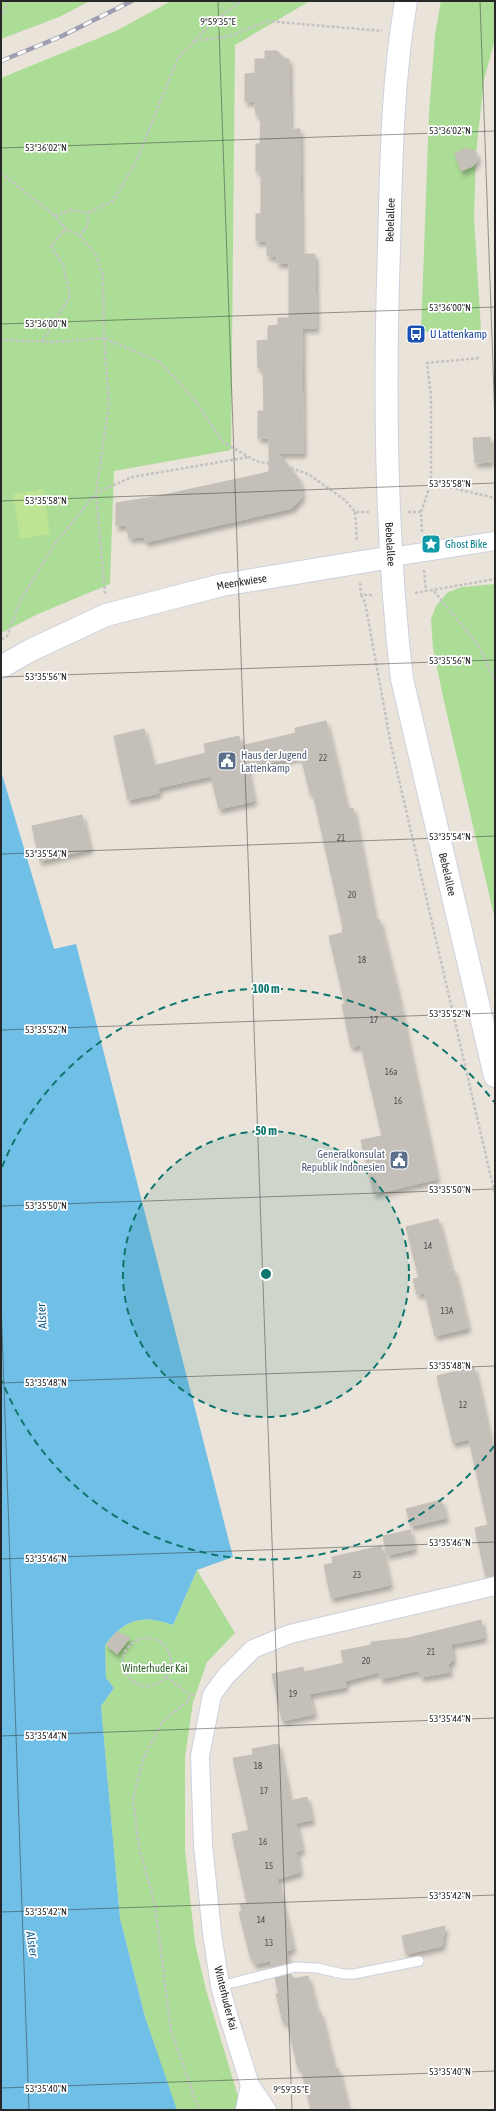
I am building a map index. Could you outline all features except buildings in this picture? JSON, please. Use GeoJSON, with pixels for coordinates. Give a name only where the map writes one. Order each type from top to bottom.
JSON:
{"type":"FeatureCollection","features":[{"type":"Feature","properties":{"kind":"main road","name":"Bebelallee"},"geometry":{"type":"LineString","coordinates":[[406,1],[401,32],[393,111],[386,336],[394,612],[402,679],[495,1076]]}},
{"type":"Feature","properties":{"kind":"main road","name":"Meenkwiese"},"geometry":{"type":"LineString","coordinates":[[1,667],[31,650],[106,615],[222,585],[392,557]]}},
{"type":"Feature","properties":{"kind":"street","name":"Meenkwiese"},"geometry":{"type":"LineString","coordinates":[[392,557],[495,541]]}},
{"type":"Feature","properties":{"kind":"street","name":"Winterhuder Kai"},"geometry":{"type":"LineString","coordinates":[[267,2110],[250,2085],[220,1986],[212,1933],[203,1845],[200,1756],[212,1695],[226,1676],[254,1650],[290,1634],[495,1586]]}},
{"type":"Feature","properties":{"kind":"street","name":"Winterhuder Kai"},"geometry":{"type":"LineString","coordinates":[[245,2110],[250,2085]]}},
{"type":"Feature","properties":{"kind":"lane"},"geometry":{"type":"LineString","coordinates":[[220,1986],[296,1967],[317,1968],[343,1974],[354,1974],[418,1961]]}},
{"type":"Feature","properties":{"kind":"path"},"geometry":{"type":"LineString","coordinates":[[1,18],[8,1]]}},
{"type":"Feature","properties":{"kind":"path"},"geometry":{"type":"LineString","coordinates":[[55,216],[70,210],[88,213],[113,201],[136,162],[178,58],[214,21],[242,1]]}},
{"type":"Feature","properties":{"kind":"path"},"geometry":{"type":"LineString","coordinates":[[194,42],[230,36],[268,21],[401,32]]}},
{"type":"Feature","properties":{"kind":"path"},"geometry":{"type":"LineString","coordinates":[[1,172],[55,216],[66,229],[80,236],[95,253],[103,276],[104,338],[108,403],[96,493],[106,615]]}},
{"type":"Feature","properties":{"kind":"path"},"geometry":{"type":"LineString","coordinates":[[80,236],[88,225],[88,213]]}},
{"type":"Feature","properties":{"kind":"path"},"geometry":{"type":"LineString","coordinates":[[42,342],[70,296],[64,265],[51,246],[66,229]]}},
{"type":"Feature","properties":{"kind":"path"},"geometry":{"type":"LineString","coordinates":[[1,340],[42,342],[104,338],[160,362],[194,400],[223,442],[256,461],[291,468],[308,474],[345,500],[354,512],[390,513]]}},
{"type":"Feature","properties":{"kind":"path"},"geometry":{"type":"LineString","coordinates":[[421,512],[431,483],[431,396],[427,363],[479,358]]}},
{"type":"Feature","properties":{"kind":"path"},"geometry":{"type":"LineString","coordinates":[[1,640],[8,636],[22,597],[57,541],[96,493],[132,477],[249,457]]}},
{"type":"Feature","properties":{"kind":"path"},"geometry":{"type":"LineString","coordinates":[[431,483],[495,498]]}},
{"type":"Feature","properties":{"kind":"path"},"geometry":{"type":"LineString","coordinates":[[426,592],[495,579]]}},
{"type":"Feature","properties":{"kind":"path"},"geometry":{"type":"LineString","coordinates":[[434,590],[478,645],[495,680]]}},
{"type":"Feature","properties":{"kind":"path"},"geometry":{"type":"LineString","coordinates":[[361,595],[365,602],[391,745],[495,1195]]}},
{"type":"Feature","properties":{"kind":"path"},"geometry":{"type":"LineString","coordinates":[[145,1639],[160,1642],[170,1655],[171,1662],[166,1677],[153,1686],[145,1686],[131,1680],[123,1666],[126,1651],[137,1640],[145,1639]]}},
{"type":"Feature","properties":{"kind":"path"},"geometry":{"type":"LineString","coordinates":[[166,1677],[190,1695],[212,1695]]}},
{"type":"Feature","properties":{"kind":"path"},"geometry":{"type":"LineString","coordinates":[[190,1695],[187,1702],[163,1721],[143,1759],[133,1799],[139,1848],[155,1905],[171,2030],[200,2110]]}},
{"type":"Feature","properties":{"kind":"green space"},"geometry":{"type":"Polygon","coordinates":[[[1,1],[90,1],[59,17],[1,39],[1,1]]]}},
{"type":"Feature","properties":{"kind":"green space"},"geometry":{"type":"Polygon","coordinates":[[[171,1],[310,1],[235,45],[231,450],[114,471],[110,584],[38,614],[1,633],[1,78],[116,31],[171,1]]]}},
{"type":"Feature","properties":{"kind":"green space"},"geometry":{"type":"Polygon","coordinates":[[[441,1],[495,1],[495,39],[484,80],[476,153],[474,218],[481,330],[421,332],[429,113],[435,35],[441,1]]]}},
{"type":"Feature","properties":{"kind":"green space"},"geometry":{"type":"Polygon","coordinates":[[[43,489],[50,534],[20,539],[13,494],[43,489]]]}},
{"type":"Feature","properties":{"kind":"green space"},"geometry":{"type":"Polygon","coordinates":[[[495,584],[495,920],[443,697],[433,648],[431,619],[436,606],[448,592],[462,587],[495,584]]]}},
{"type":"Feature","properties":{"kind":"green space","name":"Winterhuder Kai"},"geometry":{"type":"Polygon","coordinates":[[[197,1570],[235,1633],[207,1662],[193,1702],[185,1757],[185,1850],[195,1943],[206,1990],[241,2110],[177,2110],[173,2102],[145,2017],[120,1918],[101,1706],[114,1688],[106,1678],[105,1645],[120,1629],[135,1621],[152,1620],[173,1625],[197,1570]]]}},
{"type":"Feature","properties":{"kind":"water","name":"Alster"},"geometry":{"type":"Polygon","coordinates":[[[1,771],[54,949],[76,944],[233,1557],[197,1570],[173,1625],[151,1620],[134,1621],[120,1629],[105,1645],[106,1678],[114,1688],[101,1706],[120,1918],[145,2017],[177,2110],[1,2110],[1,771]]]}},
{"type":"Feature","properties":{"kind":"railway"},"geometry":{"type":"LineString","coordinates":[[1,61],[62,36],[132,1]]}},
{"type":"Feature","properties":{"kind":"place","name":"U Lattenkamp"},"geometry":{"type":"Point","coordinates":[416,334]}},
{"type":"Feature","properties":{"kind":"place","name":"Ghost Bike"},"geometry":{"type":"Point","coordinates":[431,544]}},
{"type":"Feature","properties":{"kind":"place","name":"Haus der Jugend Lattenkamp"},"geometry":{"type":"Point","coordinates":[227,761]}},
{"type":"Feature","properties":{"kind":"place","name":"Generalkonsulat Republik Indonesien"},"geometry":{"type":"Point","coordinates":[399,1160]}}]}
